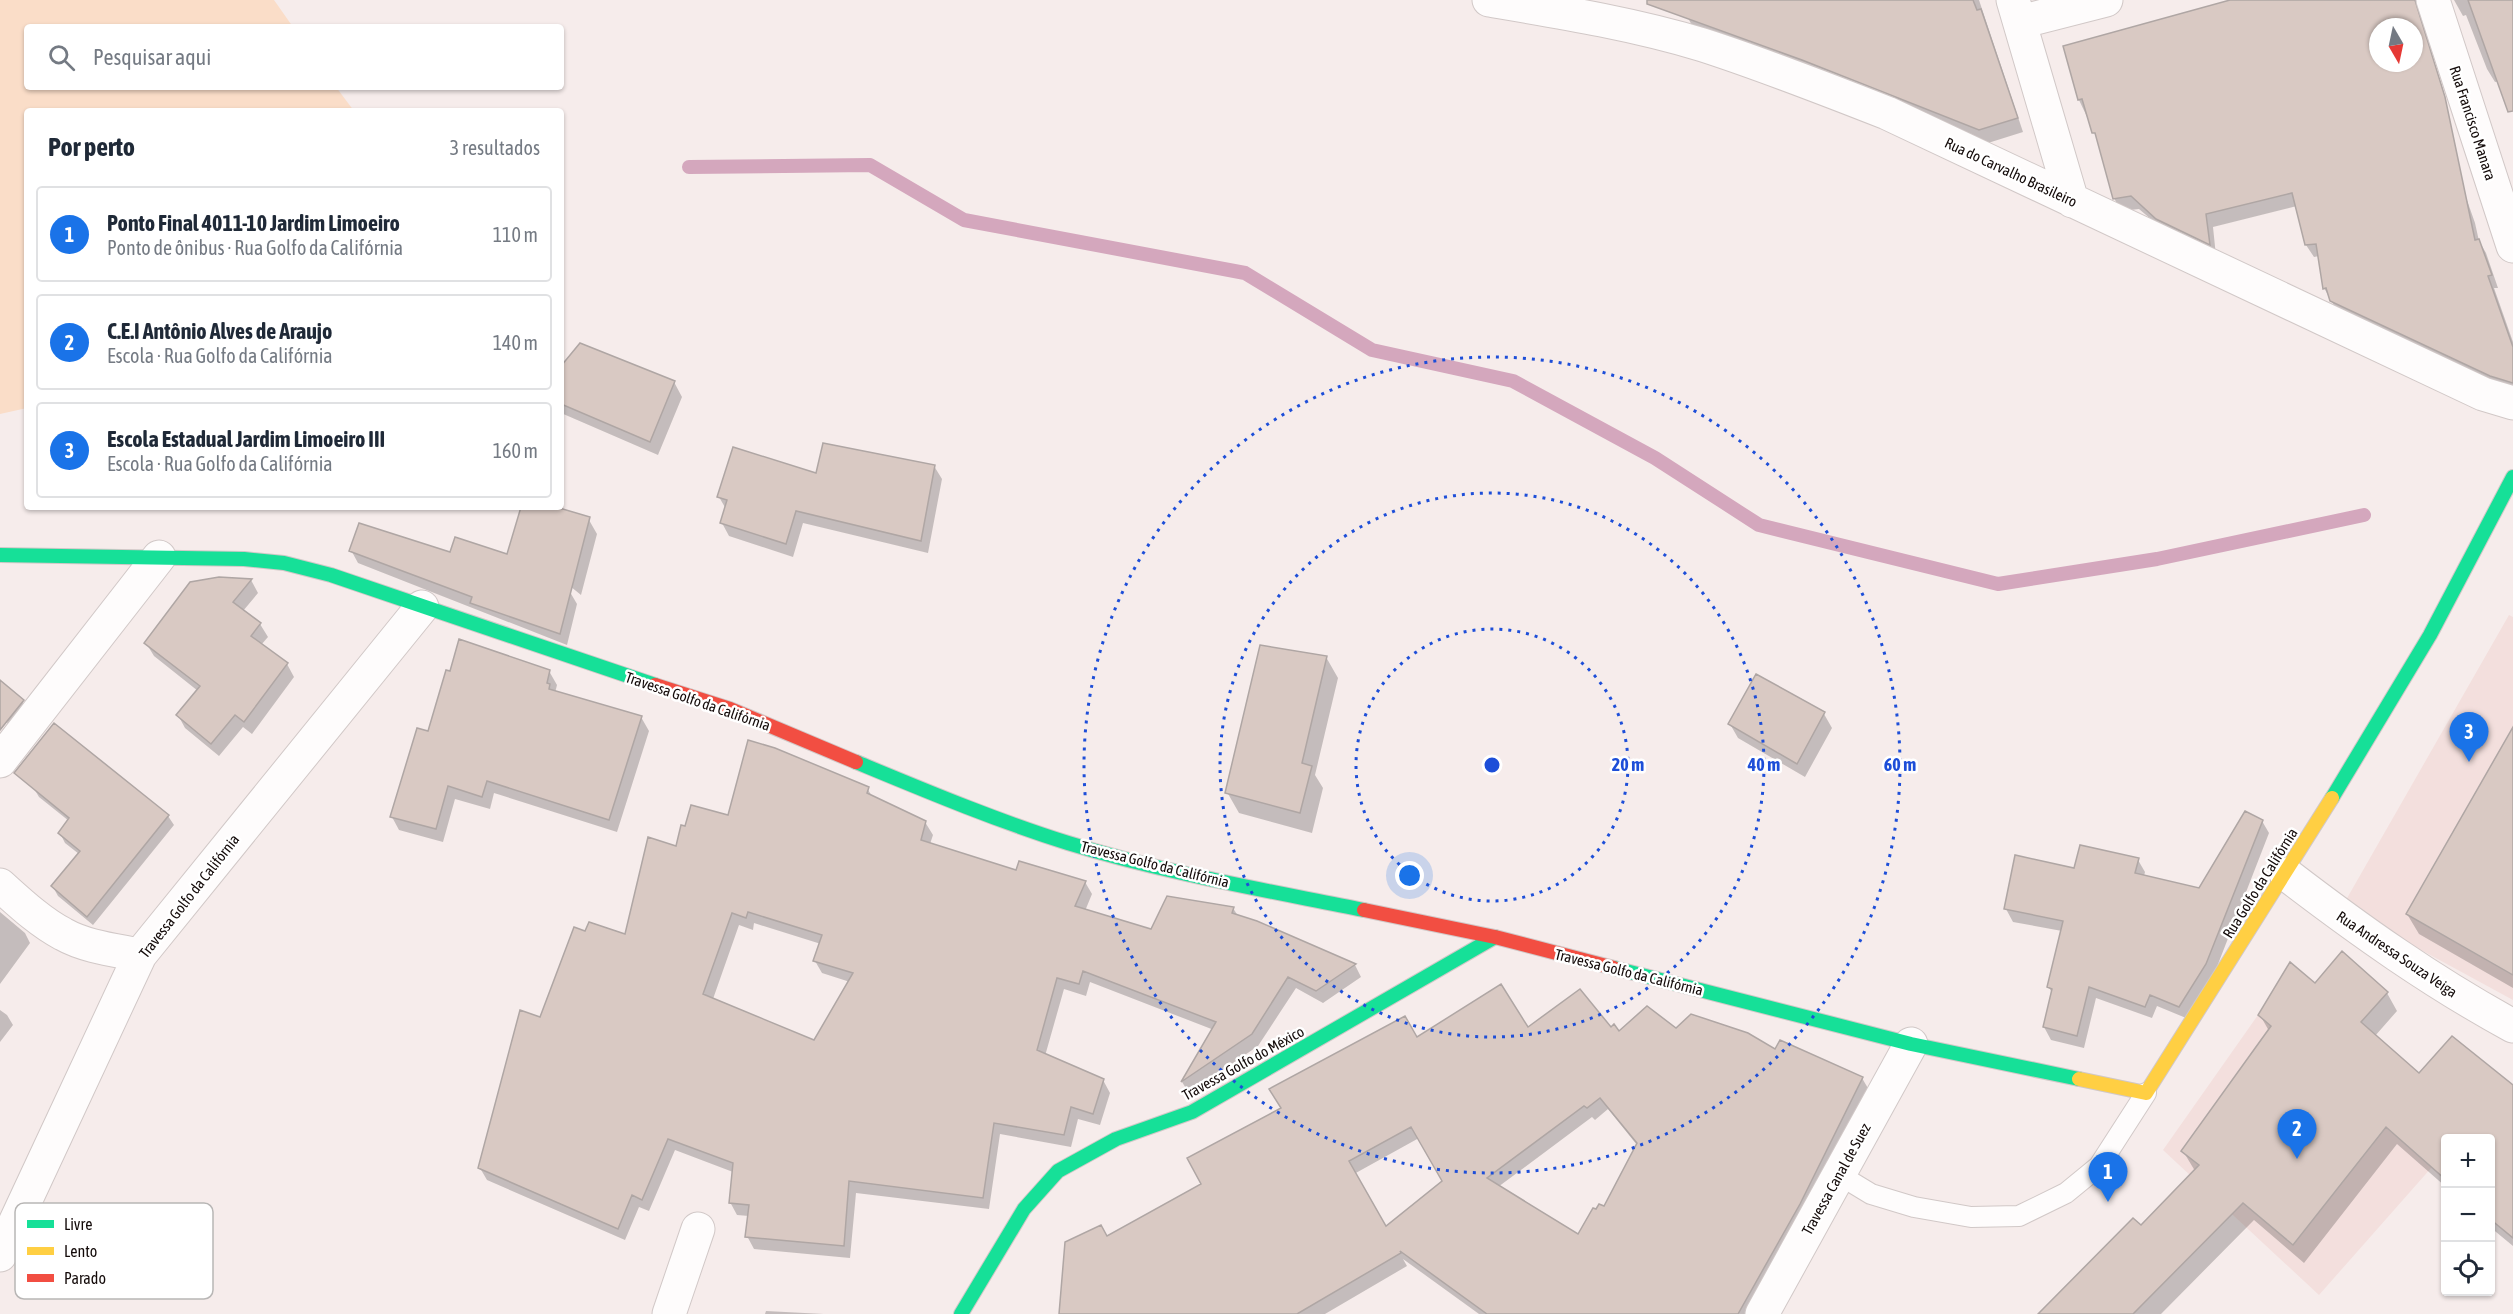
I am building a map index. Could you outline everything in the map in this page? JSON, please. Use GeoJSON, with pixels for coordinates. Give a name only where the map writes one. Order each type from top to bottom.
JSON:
{"type":"FeatureCollection","features":[{"type":"Feature","properties":{"kind":"street","name":"Rua do Carvalho Brasileiro"},"geometry":{"type":"LineString","coordinates":[[1489,0],[1572,14],[1690,42],[1788,74],[1887,112],[2483,394],[2513,403]]}},
{"type":"Feature","properties":{"kind":"street"},"geometry":{"type":"LineString","coordinates":[[2072,201],[2016,11],[2106,0]]}},
{"type":"Feature","properties":{"kind":"street","name":"Rua Francisco Manara"},"geometry":{"type":"LineString","coordinates":[[2433,0],[2513,246]]}},
{"type":"Feature","properties":{"kind":"street","name":"Rua Golfo da Califórnia"},"geometry":{"type":"LineString","coordinates":[[2146,1094],[2286,874],[2430,635],[2500,506],[2513,477]]}},
{"type":"Feature","properties":{"kind":"street","name":"Travessa Golfo da Califórnia"},"geometry":{"type":"LineString","coordinates":[[0,555],[244,559],[284,563],[331,575],[730,709],[979,813],[1069,843],[1165,869],[1495,937],[1911,1044]]}},
{"type":"Feature","properties":{"kind":"street"},"geometry":{"type":"LineString","coordinates":[[0,761],[159,557]]}},
{"type":"Feature","properties":{"kind":"street","name":"Travessa Golfo da Califórnia"},"geometry":{"type":"LineString","coordinates":[[24,1203],[140,955],[422,607]]}},
{"type":"Feature","properties":{"kind":"street","name":"Rua Andressa Souza Veiga"},"geometry":{"type":"LineString","coordinates":[[2286,874],[2355,927],[2447,989],[2513,1026]]}},
{"type":"Feature","properties":{"kind":"street"},"geometry":{"type":"LineString","coordinates":[[0,885],[63,935],[97,947],[140,955]]}},
{"type":"Feature","properties":{"kind":"street","name":"Travessa Golfo do México"},"geometry":{"type":"LineString","coordinates":[[961,1314],[1024,1209],[1058,1171],[1116,1139],[1192,1112],[1495,937]]}},
{"type":"Feature","properties":{"kind":"street"},"geometry":{"type":"LineString","coordinates":[[1911,1044],[2146,1094]]}},
{"type":"Feature","properties":{"kind":"street","name":"Travessa Canal de Suez"},"geometry":{"type":"LineString","coordinates":[[1762,1314],[1911,1044]]}},
{"type":"Feature","properties":{"kind":"street","name":"Travessa Golfo da Califórnia"},"geometry":{"type":"LineString","coordinates":[[0,1255],[15,1223]]}},
{"type":"Feature","properties":{"kind":"street"},"geometry":{"type":"LineString","coordinates":[[669,1314],[698,1229]]}},
{"type":"Feature","properties":{"kind":"lane"},"geometry":{"type":"LineString","coordinates":[[1838,1174],[1871,1194],[1914,1207],[1971,1217],[2019,1216],[2066,1193],[2099,1166],[2146,1094]]}},
{"type":"Feature","properties":{"kind":"shaded area"},"geometry":{"type":"Polygon","coordinates":[[[0,0],[274,0],[291,24],[24,24],[24,90],[338,90],[352,108],[24,108],[24,409],[0,414],[0,0]]]}},
{"type":"Feature","properties":{"kind":"shaded area"},"geometry":{"type":"Polygon","coordinates":[[[2509,615],[2513,617],[2513,1000],[2342,907],[2509,615]]]}},
{"type":"Feature","properties":{"kind":"shaded area"},"geometry":{"type":"Polygon","coordinates":[[[2258,1015],[2432,1167],[2319,1295],[2163,1150],[2258,1015]]]}},
{"type":"Feature","properties":{"kind":"building"},"geometry":{"type":"Polygon","coordinates":[[[1647,0],[1973,0],[1977,10],[1981,9],[2018,118],[1979,130],[1802,60],[1647,4],[1647,0]]]}},
{"type":"Feature","properties":{"kind":"building"},"geometry":{"type":"Polygon","coordinates":[[[2230,0],[2415,0],[2421,18],[2369,18],[2369,72],[2423,72],[2423,26],[2445,97],[2475,240],[2479,239],[2492,275],[2488,276],[2513,347],[2513,383],[2490,376],[2330,301],[2326,288],[2323,289],[2316,244],[2305,245],[2292,193],[2206,214],[2210,245],[2156,219],[2131,196],[2113,199],[2095,133],[2092,133],[2082,99],[2078,100],[2063,46],[2230,0]]]}},
{"type":"Feature","properties":{"kind":"building"},"geometry":{"type":"Polygon","coordinates":[[[2468,0],[2513,0],[2513,111],[2508,112],[2468,0]]]}},
{"type":"Feature","properties":{"kind":"building"},"geometry":{"type":"Polygon","coordinates":[[[580,343],[675,381],[650,442],[564,405],[564,362],[580,343]]]}},
{"type":"Feature","properties":{"kind":"building"},"geometry":{"type":"Polygon","coordinates":[[[823,443],[935,465],[921,541],[796,511],[786,544],[720,523],[727,500],[717,497],[733,447],[816,473],[823,443]]]}},
{"type":"Feature","properties":{"kind":"building"},"geometry":{"type":"Polygon","coordinates":[[[564,509],[590,517],[560,634],[470,603],[472,597],[349,551],[359,523],[450,552],[455,537],[507,554],[520,510],[564,509]]]}},
{"type":"Feature","properties":{"kind":"building"},"geometry":{"type":"Polygon","coordinates":[[[219,577],[252,579],[233,602],[261,623],[251,636],[288,663],[244,722],[235,715],[211,744],[176,715],[200,686],[144,643],[190,582],[219,577]]]}},
{"type":"Feature","properties":{"kind":"building"},"geometry":{"type":"Polygon","coordinates":[[[459,639],[550,670],[547,683],[550,684],[549,689],[642,716],[609,820],[487,781],[482,797],[448,786],[436,829],[390,817],[417,728],[428,731],[446,670],[450,671],[459,639]]]}},
{"type":"Feature","properties":{"kind":"building"},"geometry":{"type":"Polygon","coordinates":[[[1260,645],[1327,656],[1302,763],[1312,766],[1300,813],[1225,793],[1260,645]]]}},
{"type":"Feature","properties":{"kind":"building"},"geometry":{"type":"Polygon","coordinates":[[[1756,674],[1825,712],[1797,764],[1728,724],[1756,674]]]}},
{"type":"Feature","properties":{"kind":"building"},"geometry":{"type":"Polygon","coordinates":[[[0,680],[24,700],[0,730],[0,680]]]}},
{"type":"Feature","properties":{"kind":"building"},"geometry":{"type":"Polygon","coordinates":[[[54,723],[169,815],[87,917],[51,886],[80,851],[58,833],[69,818],[14,773],[54,723]]]}},
{"type":"Feature","properties":{"kind":"building"},"geometry":{"type":"Polygon","coordinates":[[[2513,727],[2513,975],[2406,914],[2513,727]]]}},
{"type":"Feature","properties":{"kind":"building"},"geometry":{"type":"Polygon","coordinates":[[[748,740],[775,748],[869,787],[867,793],[926,821],[921,840],[1016,870],[1019,861],[1086,881],[1075,906],[1151,929],[1167,896],[1234,907],[1232,913],[1257,921],[1356,964],[1316,991],[1288,977],[1252,1034],[1181,1082],[1216,1022],[1083,971],[1079,984],[1057,978],[1037,1050],[1104,1079],[1093,1114],[1071,1107],[1064,1135],[994,1123],[983,1198],[849,1181],[844,1246],[745,1237],[749,1205],[729,1203],[733,1163],[668,1139],[642,1200],[632,1195],[618,1229],[478,1168],[520,1010],[540,1017],[574,927],[585,931],[589,922],[625,934],[648,837],[676,846],[681,825],[685,826],[691,805],[728,815],[748,740]],[[748,912],[746,918],[732,913],[703,994],[814,1040],[853,973],[813,961],[822,935],[748,912]]]}},
{"type":"Feature","properties":{"kind":"building"},"geometry":{"type":"Polygon","coordinates":[[[2245,811],[2263,820],[2206,964],[2179,1007],[2150,995],[2145,1007],[2089,987],[2077,1036],[2043,1027],[2052,989],[2047,987],[2063,921],[2004,909],[2015,855],[2074,868],[2080,845],[2139,858],[2135,873],[2199,888],[2245,811]]]}},
{"type":"Feature","properties":{"kind":"building"},"geometry":{"type":"Polygon","coordinates":[[[2342,951],[2388,992],[2361,1022],[2419,1073],[2452,1036],[2513,1085],[2513,1238],[2495,1223],[2495,1134],[2441,1134],[2441,1175],[2386,1127],[2293,1245],[2243,1203],[2133,1314],[2038,1314],[2133,1218],[2141,1225],[2199,1165],[2181,1151],[2271,1026],[2258,1015],[2290,962],[2315,983],[2342,951]]]}},
{"type":"Feature","properties":{"kind":"building"},"geometry":{"type":"Polygon","coordinates":[[[1501,984],[1528,1027],[1580,989],[1611,1027],[1614,1024],[1619,1031],[1647,1006],[1676,1028],[1691,1014],[1748,1033],[1775,1049],[1780,1040],[1863,1077],[1800,1204],[1738,1314],[1487,1314],[1400,1251],[1401,1253],[1297,1314],[1059,1314],[1065,1242],[1101,1225],[1107,1236],[1201,1184],[1187,1158],[1281,1108],[1269,1089],[1405,1016],[1417,1037],[1501,984]],[[1600,1098],[1587,1108],[1584,1106],[1487,1178],[1578,1234],[1593,1208],[1596,1209],[1599,1204],[1604,1206],[1637,1143],[1600,1098]],[[1411,1127],[1349,1161],[1386,1226],[1442,1181],[1411,1127]]]}},
{"type":"Feature","properties":{"kind":"waterway"},"geometry":{"type":"LineString","coordinates":[[689,167],[870,165],[964,220],[1245,273],[1372,350],[1513,381],[1655,458],[1759,525],[1998,584],[2157,559],[2364,515]]}},
{"type":"Feature","properties":{"kind":"traffic: fast"},"geometry":{"type":"LineString","coordinates":[[2332,798],[2430,635],[2513,477]]}},
{"type":"Feature","properties":{"kind":"traffic: fast"},"geometry":{"type":"LineString","coordinates":[[0,555],[244,559],[284,563],[331,575],[655,685]]}},
{"type":"Feature","properties":{"kind":"traffic: fast"},"geometry":{"type":"LineString","coordinates":[[856,762],[987,815],[1105,854],[1215,880],[1364,910]]}},
{"type":"Feature","properties":{"kind":"traffic: fast"},"geometry":{"type":"LineString","coordinates":[[961,1314],[1024,1209],[1058,1171],[1116,1139],[1192,1112],[1495,937]]}},
{"type":"Feature","properties":{"kind":"traffic: fast"},"geometry":{"type":"LineString","coordinates":[[1614,968],[1911,1044],[2079,1079]]}},
{"type":"Feature","properties":{"kind":"traffic: slow"},"geometry":{"type":"LineString","coordinates":[[2079,1079],[2146,1093],[2332,798]]}},
{"type":"Feature","properties":{"kind":"traffic: jam"},"geometry":{"type":"LineString","coordinates":[[655,685],[730,709],[856,762]]}},
{"type":"Feature","properties":{"kind":"traffic: jam"},"geometry":{"type":"LineString","coordinates":[[1364,910],[1495,937],[1614,968]]}},
{"type":"Feature","properties":{"kind":"place","name":"Escola Estadual Jardim Limoeiro III"},"geometry":{"type":"Point","coordinates":[2469,762]}},
{"type":"Feature","properties":{"kind":"place","name":"C.E.I Antônio Alves de Araujo"},"geometry":{"type":"Point","coordinates":[2297,1159]}},
{"type":"Feature","properties":{"kind":"place","name":"Ponto Final 4011-10 Jardim Limoeiro"},"geometry":{"type":"Point","coordinates":[2108,1202]}}]}
